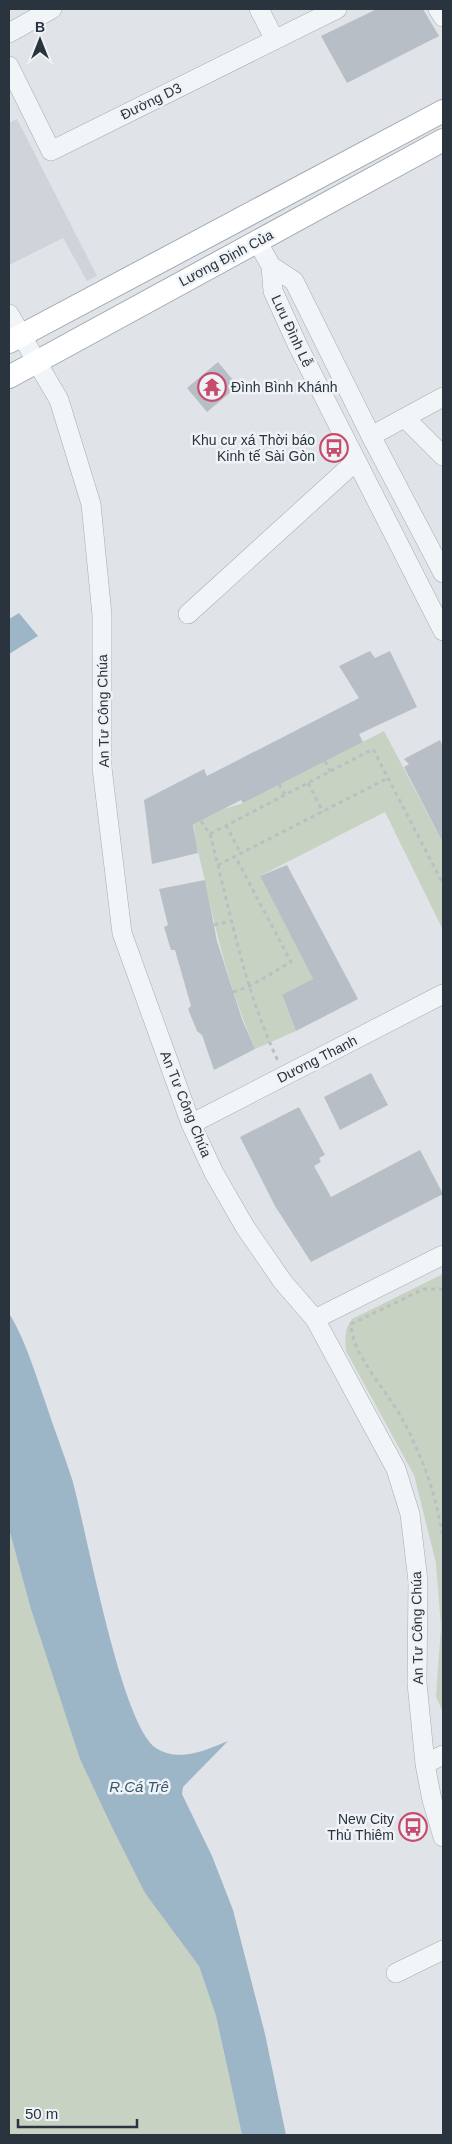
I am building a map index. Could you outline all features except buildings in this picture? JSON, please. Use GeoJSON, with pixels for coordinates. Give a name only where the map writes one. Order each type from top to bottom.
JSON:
{"type":"FeatureCollection","features":[{"type":"Feature","properties":{"kind":"main road","name":"Lương Định Của"},"geometry":{"type":"LineString","coordinates":[[15,339],[443,111]]}},
{"type":"Feature","properties":{"kind":"main road","name":"Lương Định Của"},"geometry":{"type":"LineString","coordinates":[[9,376],[443,140]]}},
{"type":"Feature","properties":{"kind":"street"},"geometry":{"type":"LineString","coordinates":[[9,32],[52,9]]}},
{"type":"Feature","properties":{"kind":"street"},"geometry":{"type":"LineString","coordinates":[[259,9],[274,40]]}},
{"type":"Feature","properties":{"kind":"street","name":"Đường D3"},"geometry":{"type":"LineString","coordinates":[[9,66],[51,151],[337,9]]}},
{"type":"Feature","properties":{"kind":"street"},"geometry":{"type":"LineString","coordinates":[[438,9],[443,17]]}},
{"type":"Feature","properties":{"kind":"street"},"geometry":{"type":"LineString","coordinates":[[257,241],[271,266]]}},
{"type":"Feature","properties":{"kind":"street","name":"Lưu Đình Lễ"},"geometry":{"type":"LineString","coordinates":[[271,266],[294,281],[443,573]]}},
{"type":"Feature","properties":{"kind":"street","name":"Lưu Đình Lễ"},"geometry":{"type":"LineString","coordinates":[[271,266],[273,291],[356,461],[443,631]]}},
{"type":"Feature","properties":{"kind":"street","name":"An Tư Công Chúa"},"geometry":{"type":"LineString","coordinates":[[9,314],[15,339],[36,362],[59,400],[91,504],[102,615],[102,768],[122,933],[191,1124],[214,1173],[245,1227],[283,1282],[315,1319],[396,1469],[410,1514],[418,1581],[417,1684],[425,1764],[432,1800],[443,1837]]}},
{"type":"Feature","properties":{"kind":"street"},"geometry":{"type":"LineString","coordinates":[[372,436],[443,397]]}},
{"type":"Feature","properties":{"kind":"street"},"geometry":{"type":"LineString","coordinates":[[405,418],[443,456]]}},
{"type":"Feature","properties":{"kind":"street"},"geometry":{"type":"LineString","coordinates":[[188,614],[356,461]]}},
{"type":"Feature","properties":{"kind":"street","name":"Dương Thanh"},"geometry":{"type":"LineString","coordinates":[[191,1124],[443,994]]}},
{"type":"Feature","properties":{"kind":"street"},"geometry":{"type":"LineString","coordinates":[[315,1319],[443,1255]]}},
{"type":"Feature","properties":{"kind":"street"},"geometry":{"type":"LineString","coordinates":[[425,1764],[443,1755]]}},
{"type":"Feature","properties":{"kind":"street"},"geometry":{"type":"LineString","coordinates":[[396,1972],[443,1950]]}},
{"type":"Feature","properties":{"kind":"path"},"geometry":{"type":"LineString","coordinates":[[210,834],[373,749],[443,884]]}},
{"type":"Feature","properties":{"kind":"path"},"geometry":{"type":"LineString","coordinates":[[325,761],[330,771]]}},
{"type":"Feature","properties":{"kind":"path"},"geometry":{"type":"LineString","coordinates":[[218,865],[388,778]]}},
{"type":"Feature","properties":{"kind":"path"},"geometry":{"type":"LineString","coordinates":[[308,783],[323,812]]}},
{"type":"Feature","properties":{"kind":"path"},"geometry":{"type":"LineString","coordinates":[[280,784],[285,795]]}},
{"type":"Feature","properties":{"kind":"path"},"geometry":{"type":"LineString","coordinates":[[202,821],[210,834],[231,920],[262,1028],[285,1076]]}},
{"type":"Feature","properties":{"kind":"path"},"geometry":{"type":"LineString","coordinates":[[226,825],[241,854]]}},
{"type":"Feature","properties":{"kind":"path"},"geometry":{"type":"LineString","coordinates":[[233,992],[250,986],[291,962],[235,856]]}},
{"type":"Feature","properties":{"kind":"path"},"geometry":{"type":"LineString","coordinates":[[214,925],[231,920]]}},
{"type":"Feature","properties":{"kind":"path"},"geometry":{"type":"LineString","coordinates":[[443,1289],[424,1289],[351,1324],[351,1335],[358,1351],[402,1418],[421,1457],[429,1477],[443,1538]]}},
{"type":"Feature","properties":{"kind":"shaded area"},"geometry":{"type":"Polygon","coordinates":[[[17,119],[97,276],[87,281],[63,238],[9,265],[9,123],[17,119]]]}},
{"type":"Feature","properties":{"kind":"green space"},"geometry":{"type":"Polygon","coordinates":[[[384,731],[443,843],[443,930],[385,812],[260,876],[313,979],[282,996],[296,1031],[255,1049],[239,1008],[220,945],[197,846],[194,825],[224,809],[243,803],[384,731]]]}},
{"type":"Feature","properties":{"kind":"green space"},"geometry":{"type":"Polygon","coordinates":[[[443,1274],[443,1712],[436,1697],[441,1627],[436,1563],[414,1475],[346,1351],[345,1338],[352,1319],[443,1274]]]}},
{"type":"Feature","properties":{"kind":"green space"},"geometry":{"type":"Polygon","coordinates":[[[9,1529],[30,1606],[181,1938],[199,1966],[216,2016],[242,2135],[9,2135],[9,1529]]]}},
{"type":"Feature","properties":{"kind":"water"},"geometry":{"type":"Polygon","coordinates":[[[19,613],[38,636],[9,654],[9,619],[19,613]]]}},
{"type":"Feature","properties":{"kind":"water","name":"R.Cá Trê"},"geometry":{"type":"Polygon","coordinates":[[[9,1313],[30,1357],[72,1479],[118,1666],[130,1703],[143,1732],[156,1748],[174,1755],[192,1754],[228,1741],[183,1787],[182,1794],[212,1856],[233,1910],[265,2034],[286,2135],[242,2135],[216,2016],[199,1966],[145,1893],[80,1759],[30,1606],[9,1529],[9,1313]]]}},
{"type":"Feature","properties":{"kind":"place","name":"Đình Bình Khánh"},"geometry":{"type":"Point","coordinates":[212,387]}},
{"type":"Feature","properties":{"kind":"place","name":"Khu cư xá Thời báo Kinh tế Sài Gòn"},"geometry":{"type":"Point","coordinates":[334,448]}},
{"type":"Feature","properties":{"kind":"place","name":"New City Thủ Thiêm"},"geometry":{"type":"Point","coordinates":[413,1827]}}]}
